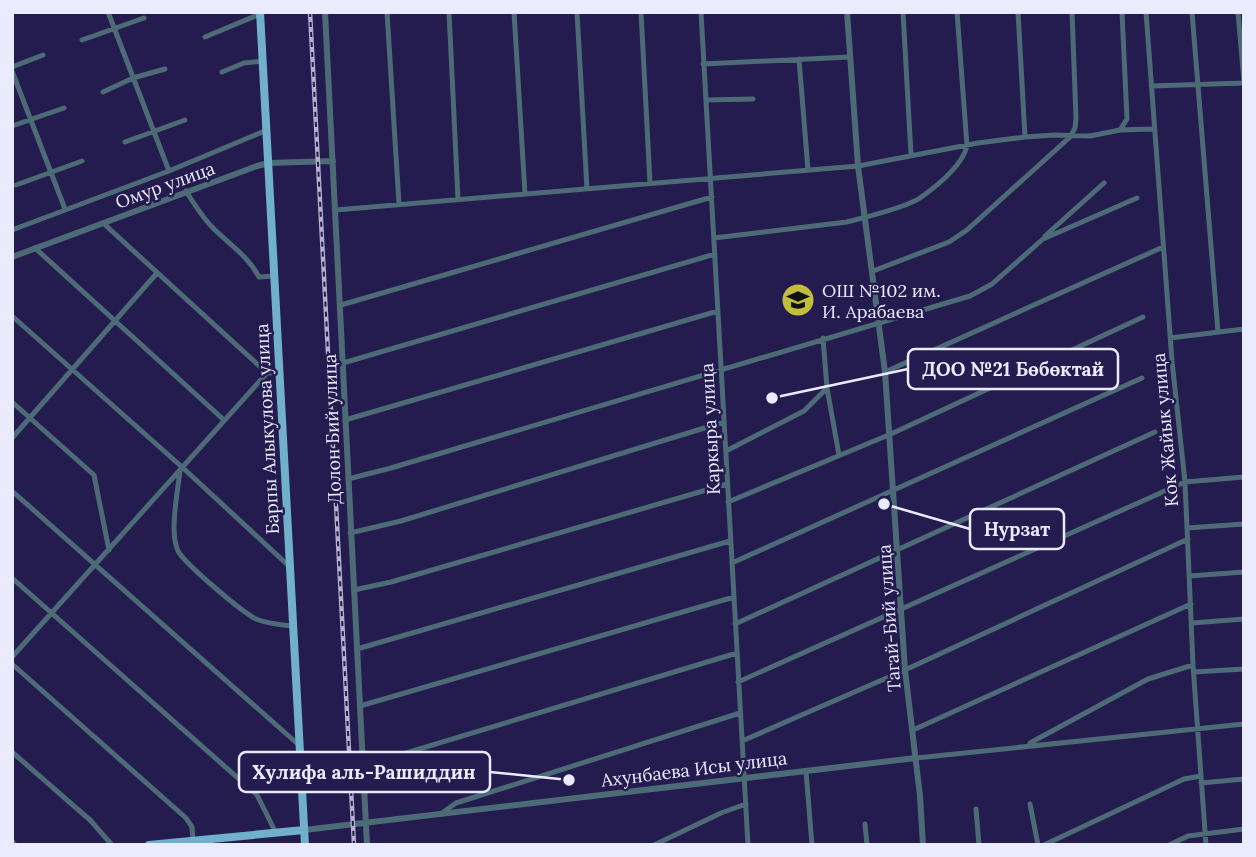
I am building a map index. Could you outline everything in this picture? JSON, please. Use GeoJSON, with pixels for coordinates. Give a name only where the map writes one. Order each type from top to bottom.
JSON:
{"type":"FeatureCollection","features":[{"type":"Feature","properties":{"kind":"main road","name":"Барпы Алыкулова улица"},"geometry":{"type":"LineString","coordinates":[[260,13],[305,845]]}},
{"type":"Feature","properties":{"kind":"main road","name":"Ахунбаева Исы улица"},"geometry":{"type":"LineString","coordinates":[[149,845],[304,830]]}},
{"type":"Feature","properties":{"kind":"street"},"geometry":{"type":"LineString","coordinates":[[108,12],[169,171]]}},
{"type":"Feature","properties":{"kind":"street","name":"Долон Бий улица"},"geometry":{"type":"LineString","coordinates":[[326,12],[350,533],[368,845]]}},
{"type":"Feature","properties":{"kind":"street"},"geometry":{"type":"LineString","coordinates":[[387,12],[400,204]]}},
{"type":"Feature","properties":{"kind":"street"},"geometry":{"type":"LineString","coordinates":[[449,12],[458,200]]}},
{"type":"Feature","properties":{"kind":"street"},"geometry":{"type":"LineString","coordinates":[[514,12],[525,194]]}},
{"type":"Feature","properties":{"kind":"street"},"geometry":{"type":"LineString","coordinates":[[577,12],[587,189]]}},
{"type":"Feature","properties":{"kind":"street"},"geometry":{"type":"LineString","coordinates":[[641,12],[650,183]]}},
{"type":"Feature","properties":{"kind":"street","name":"Каркыра улица"},"geometry":{"type":"LineString","coordinates":[[701,12],[748,845]]}},
{"type":"Feature","properties":{"kind":"street","name":"Тагай-Бий улица"},"geometry":{"type":"LineString","coordinates":[[847,12],[858,166],[886,373],[905,670],[923,845]]}},
{"type":"Feature","properties":{"kind":"street"},"geometry":{"type":"LineString","coordinates":[[903,12],[911,155]]}},
{"type":"Feature","properties":{"kind":"street"},"geometry":{"type":"LineString","coordinates":[[713,238],[847,222],[866,217],[919,199],[955,167],[965,155],[967,146],[957,12]]}},
{"type":"Feature","properties":{"kind":"street"},"geometry":{"type":"LineString","coordinates":[[1018,12],[1025,137]]}},
{"type":"Feature","properties":{"kind":"street"},"geometry":{"type":"LineString","coordinates":[[873,271],[949,242],[967,230],[1070,137],[1076,118],[1072,12]]}},
{"type":"Feature","properties":{"kind":"street"},"geometry":{"type":"LineString","coordinates":[[1120,130],[1127,119],[1122,12]]}},
{"type":"Feature","properties":{"kind":"street","name":"Кок Жайык улица"},"geometry":{"type":"LineString","coordinates":[[1146,12],[1170,338],[1185,482],[1193,668],[1206,845]]}},
{"type":"Feature","properties":{"kind":"street"},"geometry":{"type":"LineString","coordinates":[[1192,12],[1218,332]]}},
{"type":"Feature","properties":{"kind":"street"},"geometry":{"type":"LineString","coordinates":[[1151,86],[1244,82],[1238,12]]}},
{"type":"Feature","properties":{"kind":"street"},"geometry":{"type":"LineString","coordinates":[[205,37],[260,13]]}},
{"type":"Feature","properties":{"kind":"street"},"geometry":{"type":"LineString","coordinates":[[82,40],[144,18]]}},
{"type":"Feature","properties":{"kind":"street"},"geometry":{"type":"LineString","coordinates":[[43,55],[12,69],[65,209]]}},
{"type":"Feature","properties":{"kind":"street"},"geometry":{"type":"LineString","coordinates":[[703,64],[850,57]]}},
{"type":"Feature","properties":{"kind":"street"},"geometry":{"type":"LineString","coordinates":[[799,59],[808,170]]}},
{"type":"Feature","properties":{"kind":"street"},"geometry":{"type":"LineString","coordinates":[[222,72],[244,63],[263,61]]}},
{"type":"Feature","properties":{"kind":"street"},"geometry":{"type":"LineString","coordinates":[[103,92],[133,78],[165,68]]}},
{"type":"Feature","properties":{"kind":"street"},"geometry":{"type":"LineString","coordinates":[[706,100],[754,99]]}},
{"type":"Feature","properties":{"kind":"street"},"geometry":{"type":"LineString","coordinates":[[12,127],[64,108]]}},
{"type":"Feature","properties":{"kind":"street"},"geometry":{"type":"LineString","coordinates":[[125,142],[185,120]]}},
{"type":"Feature","properties":{"kind":"street"},"geometry":{"type":"LineString","coordinates":[[336,210],[858,166],[1025,137],[1090,136],[1120,130],[1154,129]]}},
{"type":"Feature","properties":{"kind":"street","name":"Омур улица"},"geometry":{"type":"LineString","coordinates":[[12,230],[169,171],[267,130]]}},
{"type":"Feature","properties":{"kind":"street"},"geometry":{"type":"LineString","coordinates":[[16,185],[82,161]]}},
{"type":"Feature","properties":{"kind":"street","name":"Омур улица"},"geometry":{"type":"LineString","coordinates":[[12,257],[186,191],[269,163],[333,161]]}},
{"type":"Feature","properties":{"kind":"street"},"geometry":{"type":"LineString","coordinates":[[348,479],[970,296],[992,284],[1104,183]]}},
{"type":"Feature","properties":{"kind":"street"},"geometry":{"type":"LineString","coordinates":[[186,191],[212,227],[246,258],[260,277],[275,276]]}},
{"type":"Feature","properties":{"kind":"street"},"geometry":{"type":"LineString","coordinates":[[341,305],[712,197]]}},
{"type":"Feature","properties":{"kind":"street"},"geometry":{"type":"LineString","coordinates":[[1043,239],[1137,198]]}},
{"type":"Feature","properties":{"kind":"street"},"geometry":{"type":"LineString","coordinates":[[103,223],[267,373],[281,373]]}},
{"type":"Feature","properties":{"kind":"street"},"geometry":{"type":"LineString","coordinates":[[886,373],[1163,247]]}},
{"type":"Feature","properties":{"kind":"street"},"geometry":{"type":"LineString","coordinates":[[35,248],[224,420]]}},
{"type":"Feature","properties":{"kind":"street"},"geometry":{"type":"LineString","coordinates":[[343,363],[715,254]]}},
{"type":"Feature","properties":{"kind":"street"},"geometry":{"type":"LineString","coordinates":[[12,438],[157,273]]}},
{"type":"Feature","properties":{"kind":"street"},"geometry":{"type":"LineString","coordinates":[[345,421],[718,310]]}},
{"type":"Feature","properties":{"kind":"street"},"geometry":{"type":"LineString","coordinates":[[12,316],[290,567]]}},
{"type":"Feature","properties":{"kind":"street"},"geometry":{"type":"LineString","coordinates":[[728,502],[891,434],[1143,317]]}},
{"type":"Feature","properties":{"kind":"street"},"geometry":{"type":"LineString","coordinates":[[1170,338],[1244,329]]}},
{"type":"Feature","properties":{"kind":"street"},"geometry":{"type":"LineString","coordinates":[[823,338],[827,388],[839,455]]}},
{"type":"Feature","properties":{"kind":"street"},"geometry":{"type":"LineString","coordinates":[[12,657],[267,373]]}},
{"type":"Feature","properties":{"kind":"street"},"geometry":{"type":"LineString","coordinates":[[732,563],[1142,377]]}},
{"type":"Feature","properties":{"kind":"street"},"geometry":{"type":"LineString","coordinates":[[726,452],[803,411],[827,388]]}},
{"type":"Feature","properties":{"kind":"street"},"geometry":{"type":"LineString","coordinates":[[12,402],[94,475],[109,550]]}},
{"type":"Feature","properties":{"kind":"street"},"geometry":{"type":"LineString","coordinates":[[350,533],[401,521],[724,422]]}},
{"type":"Feature","properties":{"kind":"street"},"geometry":{"type":"LineString","coordinates":[[735,624],[1155,432]]}},
{"type":"Feature","properties":{"kind":"street"},"geometry":{"type":"LineString","coordinates":[[181,468],[174,527],[177,550],[185,560],[255,618],[293,626]]}},
{"type":"Feature","properties":{"kind":"street"},"geometry":{"type":"LineString","coordinates":[[738,682],[1185,482],[1244,477]]}},
{"type":"Feature","properties":{"kind":"street"},"geometry":{"type":"LineString","coordinates":[[354,590],[404,578],[727,484]]}},
{"type":"Feature","properties":{"kind":"street"},"geometry":{"type":"LineString","coordinates":[[12,491],[300,746]]}},
{"type":"Feature","properties":{"kind":"street"},"geometry":{"type":"LineString","coordinates":[[1188,528],[1244,524]]}},
{"type":"Feature","properties":{"kind":"street"},"geometry":{"type":"LineString","coordinates":[[742,741],[905,670],[1188,539]]}},
{"type":"Feature","properties":{"kind":"street"},"geometry":{"type":"LineString","coordinates":[[357,649],[730,541]]}},
{"type":"Feature","properties":{"kind":"street"},"geometry":{"type":"LineString","coordinates":[[1190,576],[1244,572]]}},
{"type":"Feature","properties":{"kind":"street"},"geometry":{"type":"LineString","coordinates":[[12,578],[257,795],[276,833]]}},
{"type":"Feature","properties":{"kind":"street"},"geometry":{"type":"LineString","coordinates":[[360,706],[734,597]]}},
{"type":"Feature","properties":{"kind":"street"},"geometry":{"type":"LineString","coordinates":[[913,730],[1191,604]]}},
{"type":"Feature","properties":{"kind":"street"},"geometry":{"type":"LineString","coordinates":[[1192,623],[1244,619]]}},
{"type":"Feature","properties":{"kind":"street"},"geometry":{"type":"LineString","coordinates":[[363,766],[737,653]]}},
{"type":"Feature","properties":{"kind":"street"},"geometry":{"type":"LineString","coordinates":[[12,664],[186,818],[192,827],[193,841]]}},
{"type":"Feature","properties":{"kind":"street"},"geometry":{"type":"LineString","coordinates":[[1028,745],[1148,679],[1193,668],[1244,668]]}},
{"type":"Feature","properties":{"kind":"street"},"geometry":{"type":"LineString","coordinates":[[438,816],[456,803],[740,713]]}},
{"type":"Feature","properties":{"kind":"street","name":"Ахунбаева Исы улица"},"geometry":{"type":"LineString","coordinates":[[304,830],[1028,745],[1244,724]]}},
{"type":"Feature","properties":{"kind":"street"},"geometry":{"type":"LineString","coordinates":[[12,752],[81,812],[112,845]]}},
{"type":"Feature","properties":{"kind":"street"},"geometry":{"type":"LineString","coordinates":[[806,771],[812,845]]}},
{"type":"Feature","properties":{"kind":"street"},"geometry":{"type":"LineString","coordinates":[[1044,845],[1184,779],[1244,779]]}},
{"type":"Feature","properties":{"kind":"street"},"geometry":{"type":"LineString","coordinates":[[654,845],[746,804]]}},
{"type":"Feature","properties":{"kind":"street"},"geometry":{"type":"LineString","coordinates":[[1030,804],[1038,845]]}},
{"type":"Feature","properties":{"kind":"street"},"geometry":{"type":"LineString","coordinates":[[976,809],[979,845]]}},
{"type":"Feature","properties":{"kind":"street"},"geometry":{"type":"LineString","coordinates":[[865,824],[867,845]]}},
{"type":"Feature","properties":{"kind":"street"},"geometry":{"type":"LineString","coordinates":[[1169,845],[1205,832],[1244,829]]}},
{"type":"Feature","properties":{"kind":"railway"},"geometry":{"type":"LineString","coordinates":[[310,12],[354,845]]}},
{"type":"Feature","properties":{"kind":"place","name":"ОШ №102 им. И. Арабаева"},"geometry":{"type":"Point","coordinates":[798,300]}},
{"type":"Feature","properties":{"kind":"place","name":"ДОО №21 Бөбөктай"},"geometry":{"type":"Point","coordinates":[772,398]}},
{"type":"Feature","properties":{"kind":"place","name":"Нурзат"},"geometry":{"type":"Point","coordinates":[884,504]}},
{"type":"Feature","properties":{"kind":"place","name":"Хулифа аль-Рашиддин"},"geometry":{"type":"Point","coordinates":[569,780]}}]}
